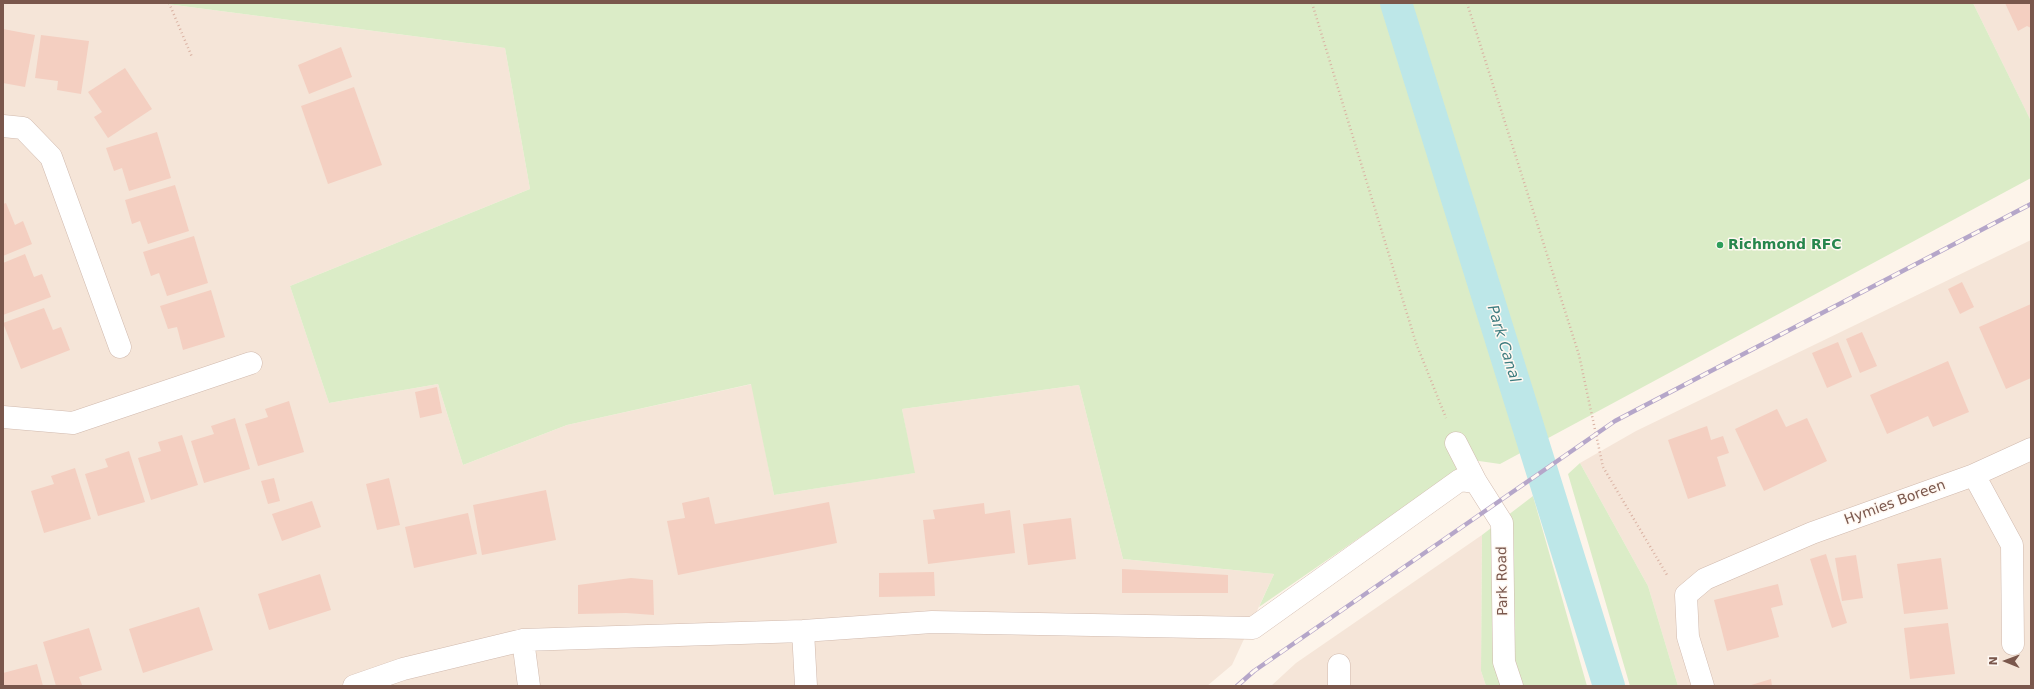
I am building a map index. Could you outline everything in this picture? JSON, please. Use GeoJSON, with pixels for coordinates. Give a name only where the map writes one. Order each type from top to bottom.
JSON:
{"type":"FeatureCollection","features":[{"type":"Feature","properties":{"kind":"street"},"geometry":{"type":"LineString","coordinates":[[3,126],[23,128],[51,157],[120,347]]}},
{"type":"Feature","properties":{"kind":"street"},"geometry":{"type":"LineString","coordinates":[[3,417],[73,423],[251,363]]}},
{"type":"Feature","properties":{"kind":"street","name":"Park Road"},"geometry":{"type":"LineString","coordinates":[[1456,443],[1476,482],[1502,524],[1504,662],[1512,686]]}},
{"type":"Feature","properties":{"kind":"street","name":"Hymies Boreen"},"geometry":{"type":"LineString","coordinates":[[1686,595],[1705,579],[1812,533],[1974,475],[2031,449]]}},
{"type":"Feature","properties":{"kind":"street"},"geometry":{"type":"LineString","coordinates":[[1974,475],[2012,545],[2012,644]]}},
{"type":"Feature","properties":{"kind":"street"},"geometry":{"type":"LineString","coordinates":[[354,686],[403,670],[523,640],[803,631],[932,622],[1253,628],[1460,480],[1476,482]]}},
{"type":"Feature","properties":{"kind":"street"},"geometry":{"type":"LineString","coordinates":[[1686,595],[1688,637],[1703,686]]}},
{"type":"Feature","properties":{"kind":"street"},"geometry":{"type":"LineString","coordinates":[[803,631],[806,686]]}},
{"type":"Feature","properties":{"kind":"street"},"geometry":{"type":"LineString","coordinates":[[523,640],[529,686]]}},
{"type":"Feature","properties":{"kind":"path"},"geometry":{"type":"LineString","coordinates":[[169,3],[192,57]]}},
{"type":"Feature","properties":{"kind":"path"},"geometry":{"type":"LineString","coordinates":[[1312,3],[1416,343],[1456,443]]}},
{"type":"Feature","properties":{"kind":"path"},"geometry":{"type":"LineString","coordinates":[[1467,3],[1579,355],[1603,467],[1669,580],[1686,595]]}},
{"type":"Feature","properties":{"kind":"shaded area"},"geometry":{"type":"Polygon","coordinates":[[[3,3],[159,3],[505,48],[530,189],[290,286],[329,403],[438,384],[463,465],[567,425],[752,384],[774,495],[914,473],[902,409],[1079,385],[1123,559],[1274,574],[1232,665],[1207,686],[3,686],[3,3]]]}},
{"type":"Feature","properties":{"kind":"shaded area"},"geometry":{"type":"Polygon","coordinates":[[[1973,3],[2031,3],[2031,121],[2026,111],[1973,3]]]}},
{"type":"Feature","properties":{"kind":"shaded area"},"geometry":{"type":"Polygon","coordinates":[[[2031,240],[2031,686],[1678,686],[1648,586],[1580,463],[1636,431],[2031,240]]]}},
{"type":"Feature","properties":{"kind":"shaded area"},"geometry":{"type":"Polygon","coordinates":[[[1482,535],[1481,671],[1486,686],[1271,686],[1296,663],[1482,535]]]}},
{"type":"Feature","properties":{"kind":"green space"},"geometry":{"type":"Polygon","coordinates":[[[159,3],[1973,3],[2031,121],[2031,178],[1500,464],[1472,460],[1259,607],[1274,574],[1123,559],[1079,385],[902,409],[915,473],[774,495],[751,384],[567,425],[463,465],[438,384],[329,403],[290,286],[530,189],[505,48],[159,3]]]}},
{"type":"Feature","properties":{"kind":"green space"},"geometry":{"type":"Polygon","coordinates":[[[1580,463],[1648,586],[1678,686],[1630,686],[1568,474],[1580,463]]]}},
{"type":"Feature","properties":{"kind":"green space"},"geometry":{"type":"Polygon","coordinates":[[[1533,496],[1587,686],[1486,686],[1481,671],[1482,535],[1533,496]]]}},
{"type":"Feature","properties":{"kind":"building"},"geometry":{"type":"Polygon","coordinates":[[[2005,3],[2031,3],[2031,28],[2027,26],[2018,31],[2005,3]]]}},
{"type":"Feature","properties":{"kind":"building"},"geometry":{"type":"Polygon","coordinates":[[[3,29],[35,35],[25,87],[3,83],[3,29]]]}},
{"type":"Feature","properties":{"kind":"building"},"geometry":{"type":"Polygon","coordinates":[[[41,35],[89,41],[81,94],[57,90],[58,81],[35,78],[41,35]]]}},
{"type":"Feature","properties":{"kind":"building"},"geometry":{"type":"Polygon","coordinates":[[[341,47],[352,77],[309,94],[298,65],[341,47]]]}},
{"type":"Feature","properties":{"kind":"building"},"geometry":{"type":"Polygon","coordinates":[[[125,68],[152,109],[108,138],[94,117],[102,112],[88,92],[125,68]]]}},
{"type":"Feature","properties":{"kind":"building"},"geometry":{"type":"Polygon","coordinates":[[[354,87],[382,165],[328,184],[301,106],[354,87]]]}},
{"type":"Feature","properties":{"kind":"building"},"geometry":{"type":"Polygon","coordinates":[[[157,132],[171,178],[129,191],[122,168],[114,171],[106,148],[157,132]]]}},
{"type":"Feature","properties":{"kind":"building"},"geometry":{"type":"Polygon","coordinates":[[[175,185],[189,231],[148,244],[140,221],[132,224],[125,200],[175,185]]]}},
{"type":"Feature","properties":{"kind":"building"},"geometry":{"type":"Polygon","coordinates":[[[6,203],[15,225],[23,221],[32,244],[3,256],[3,204],[6,203]]]}},
{"type":"Feature","properties":{"kind":"building"},"geometry":{"type":"Polygon","coordinates":[[[194,236],[208,283],[167,296],[159,273],[151,276],[143,252],[194,236]]]}},
{"type":"Feature","properties":{"kind":"building"},"geometry":{"type":"Polygon","coordinates":[[[25,254],[34,277],[42,274],[51,297],[3,315],[3,263],[25,254]]]}},
{"type":"Feature","properties":{"kind":"building"},"geometry":{"type":"Polygon","coordinates":[[[1962,282],[1974,307],[1960,314],[1948,289],[1962,282]]]}},
{"type":"Feature","properties":{"kind":"building"},"geometry":{"type":"Polygon","coordinates":[[[211,290],[225,337],[183,350],[177,327],[168,329],[160,306],[211,290]]]}},
{"type":"Feature","properties":{"kind":"building"},"geometry":{"type":"Polygon","coordinates":[[[2031,304],[2031,378],[2006,389],[1979,327],[2031,304]]]}},
{"type":"Feature","properties":{"kind":"building"},"geometry":{"type":"Polygon","coordinates":[[[44,308],[53,330],[61,327],[70,350],[21,369],[3,323],[44,308]]]}},
{"type":"Feature","properties":{"kind":"building"},"geometry":{"type":"Polygon","coordinates":[[[1862,332],[1877,366],[1860,373],[1846,339],[1862,332]]]}},
{"type":"Feature","properties":{"kind":"building"},"geometry":{"type":"Polygon","coordinates":[[[1838,342],[1852,377],[1827,388],[1812,353],[1838,342]]]}},
{"type":"Feature","properties":{"kind":"building"},"geometry":{"type":"Polygon","coordinates":[[[1948,361],[1969,412],[1933,427],[1928,416],[1887,434],[1870,395],[1948,361]]]}},
{"type":"Feature","properties":{"kind":"building"},"geometry":{"type":"Polygon","coordinates":[[[437,387],[442,413],[420,418],[415,392],[437,387]]]}},
{"type":"Feature","properties":{"kind":"building"},"geometry":{"type":"Polygon","coordinates":[[[289,401],[304,452],[258,466],[245,424],[268,417],[265,409],[289,401]]]}},
{"type":"Feature","properties":{"kind":"building"},"geometry":{"type":"Polygon","coordinates":[[[1777,409],[1786,427],[1807,418],[1827,461],[1764,491],[1735,429],[1777,409]]]}},
{"type":"Feature","properties":{"kind":"building"},"geometry":{"type":"Polygon","coordinates":[[[235,418],[250,469],[204,483],[191,441],[214,434],[211,426],[235,418]]]}},
{"type":"Feature","properties":{"kind":"building"},"geometry":{"type":"Polygon","coordinates":[[[1707,426],[1711,440],[1723,436],[1729,453],[1717,457],[1726,486],[1688,499],[1668,440],[1707,426]]]}},
{"type":"Feature","properties":{"kind":"building"},"geometry":{"type":"Polygon","coordinates":[[[182,435],[198,485],[151,500],[138,458],[161,451],[158,442],[182,435]]]}},
{"type":"Feature","properties":{"kind":"building"},"geometry":{"type":"Polygon","coordinates":[[[129,451],[145,502],[98,516],[85,474],[108,467],[105,459],[129,451]]]}},
{"type":"Feature","properties":{"kind":"building"},"geometry":{"type":"Polygon","coordinates":[[[75,468],[91,519],[44,533],[31,491],[54,484],[51,476],[75,468]]]}},
{"type":"Feature","properties":{"kind":"building"},"geometry":{"type":"Polygon","coordinates":[[[274,478],[280,501],[268,504],[261,481],[274,478]]]}},
{"type":"Feature","properties":{"kind":"building"},"geometry":{"type":"Polygon","coordinates":[[[389,478],[400,525],[377,530],[366,484],[389,478]]]}},
{"type":"Feature","properties":{"kind":"building"},"geometry":{"type":"Polygon","coordinates":[[[546,490],[556,540],[482,555],[473,505],[546,490]]]}},
{"type":"Feature","properties":{"kind":"building"},"geometry":{"type":"Polygon","coordinates":[[[709,497],[715,524],[829,502],[837,543],[678,575],[667,521],[685,518],[682,503],[709,497]]]}},
{"type":"Feature","properties":{"kind":"building"},"geometry":{"type":"Polygon","coordinates":[[[312,501],[321,527],[282,541],[272,514],[312,501]]]}},
{"type":"Feature","properties":{"kind":"building"},"geometry":{"type":"Polygon","coordinates":[[[984,503],[985,514],[1010,510],[1015,553],[928,564],[923,520],[935,519],[933,510],[984,503]]]}},
{"type":"Feature","properties":{"kind":"building"},"geometry":{"type":"Polygon","coordinates":[[[468,513],[477,554],[414,568],[405,527],[468,513]]]}},
{"type":"Feature","properties":{"kind":"building"},"geometry":{"type":"Polygon","coordinates":[[[1071,518],[1076,559],[1028,565],[1023,524],[1071,518]]]}},
{"type":"Feature","properties":{"kind":"building"},"geometry":{"type":"Polygon","coordinates":[[[1826,554],[1847,623],[1832,628],[1810,559],[1826,554]]]}},
{"type":"Feature","properties":{"kind":"building"},"geometry":{"type":"Polygon","coordinates":[[[1856,555],[1863,598],[1842,601],[1835,558],[1856,555]]]}},
{"type":"Feature","properties":{"kind":"building"},"geometry":{"type":"Polygon","coordinates":[[[1941,558],[1948,609],[1904,614],[1897,564],[1941,558]]]}},
{"type":"Feature","properties":{"kind":"building"},"geometry":{"type":"Polygon","coordinates":[[[1122,569],[1228,575],[1228,593],[1122,593],[1122,569]]]}},
{"type":"Feature","properties":{"kind":"building"},"geometry":{"type":"Polygon","coordinates":[[[934,572],[935,596],[879,597],[879,573],[934,572]]]}},
{"type":"Feature","properties":{"kind":"building"},"geometry":{"type":"Polygon","coordinates":[[[320,574],[331,610],[269,630],[258,594],[320,574]]]}},
{"type":"Feature","properties":{"kind":"building"},"geometry":{"type":"Polygon","coordinates":[[[631,578],[653,580],[654,615],[626,613],[578,614],[578,585],[631,578]]]}},
{"type":"Feature","properties":{"kind":"building"},"geometry":{"type":"Polygon","coordinates":[[[1778,584],[1783,605],[1771,608],[1779,637],[1727,651],[1714,600],[1778,584]]]}},
{"type":"Feature","properties":{"kind":"building"},"geometry":{"type":"Polygon","coordinates":[[[199,607],[213,650],[143,673],[129,629],[199,607]]]}},
{"type":"Feature","properties":{"kind":"building"},"geometry":{"type":"Polygon","coordinates":[[[1948,623],[1955,674],[1910,679],[1904,628],[1948,623]]]}},
{"type":"Feature","properties":{"kind":"building"},"geometry":{"type":"Polygon","coordinates":[[[89,628],[102,670],[79,677],[82,685],[56,686],[43,642],[89,628]]]}},
{"type":"Feature","properties":{"kind":"building"},"geometry":{"type":"Polygon","coordinates":[[[37,664],[43,686],[3,686],[3,673],[37,664]]]}},
{"type":"Feature","properties":{"kind":"building"},"geometry":{"type":"Polygon","coordinates":[[[1771,679],[1772,686],[1748,686],[1771,679]]]}},
{"type":"Feature","properties":{"kind":"waterway","name":"Park Canal"},"geometry":{"type":"LineString","coordinates":[[1396,3],[1609,686]]}},
{"type":"Feature","properties":{"kind":"railway"},"geometry":{"type":"LineString","coordinates":[[1237,686],[1254,671],[1615,421],[2031,204]]}},
{"type":"Feature","properties":{"kind":"place","name":"Richmond RFC"},"geometry":{"type":"Point","coordinates":[1720,245]}}]}
